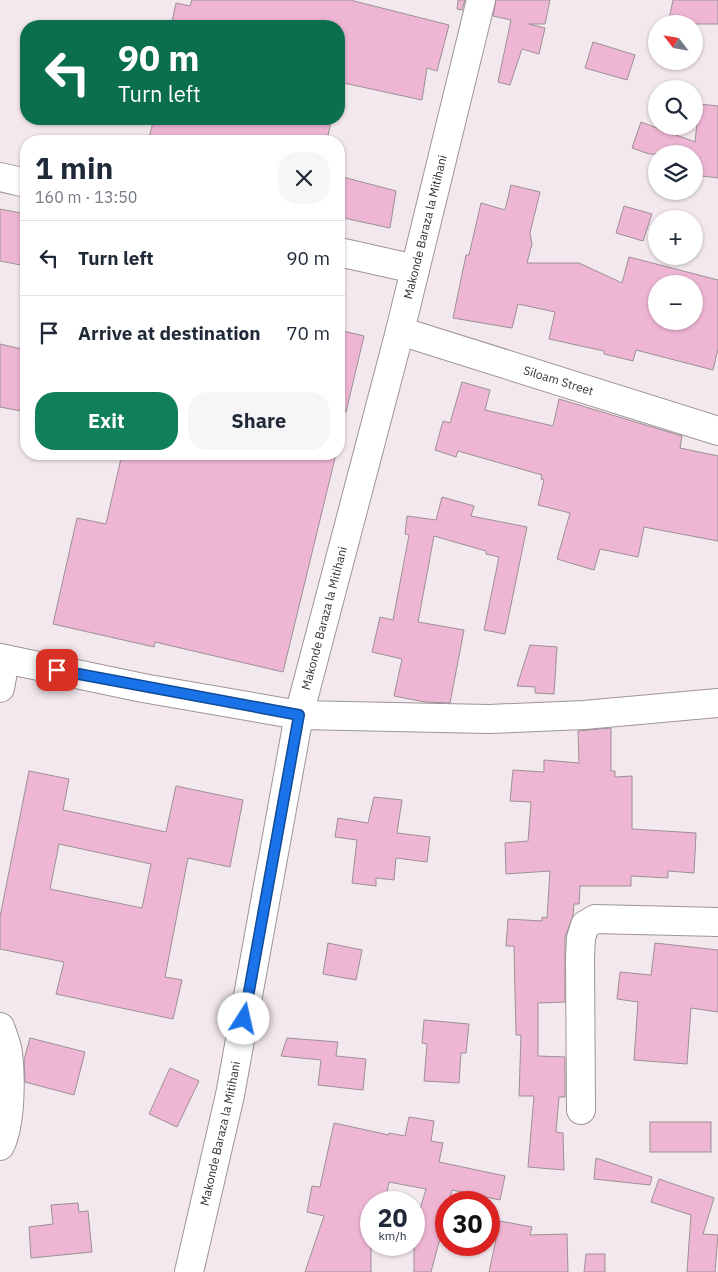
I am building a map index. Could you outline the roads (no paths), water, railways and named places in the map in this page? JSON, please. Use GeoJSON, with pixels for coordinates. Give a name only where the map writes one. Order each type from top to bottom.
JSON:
{"type":"FeatureCollection","features":[{"type":"Feature","properties":{"kind":"street","name":"Makonde Baraza la Mitihani"},"geometry":{"type":"LineString","coordinates":[[189,1272],[230,1095],[299,715],[400,331],[481,0]]}},
{"type":"Feature","properties":{"kind":"street"},"geometry":{"type":"LineString","coordinates":[[0,177],[20,182]]}},
{"type":"Feature","properties":{"kind":"street"},"geometry":{"type":"LineString","coordinates":[[345,253],[415,269]]}},
{"type":"Feature","properties":{"kind":"street","name":"Siloam Street"},"geometry":{"type":"LineString","coordinates":[[400,331],[718,431]]}},
{"type":"Feature","properties":{"kind":"street"},"geometry":{"type":"LineString","coordinates":[[0,688],[3,659],[143,688],[299,715],[489,720],[584,715],[718,703]]}},
{"type":"Feature","properties":{"kind":"street"},"geometry":{"type":"LineString","coordinates":[[581,1110],[580,956],[581,938],[585,925],[595,919],[718,922]]}},
{"type":"Feature","properties":{"kind":"street"},"geometry":{"type":"LineString","coordinates":[[0,1027],[8,1052],[9,1091],[7,1121],[0,1146]]}}]}
